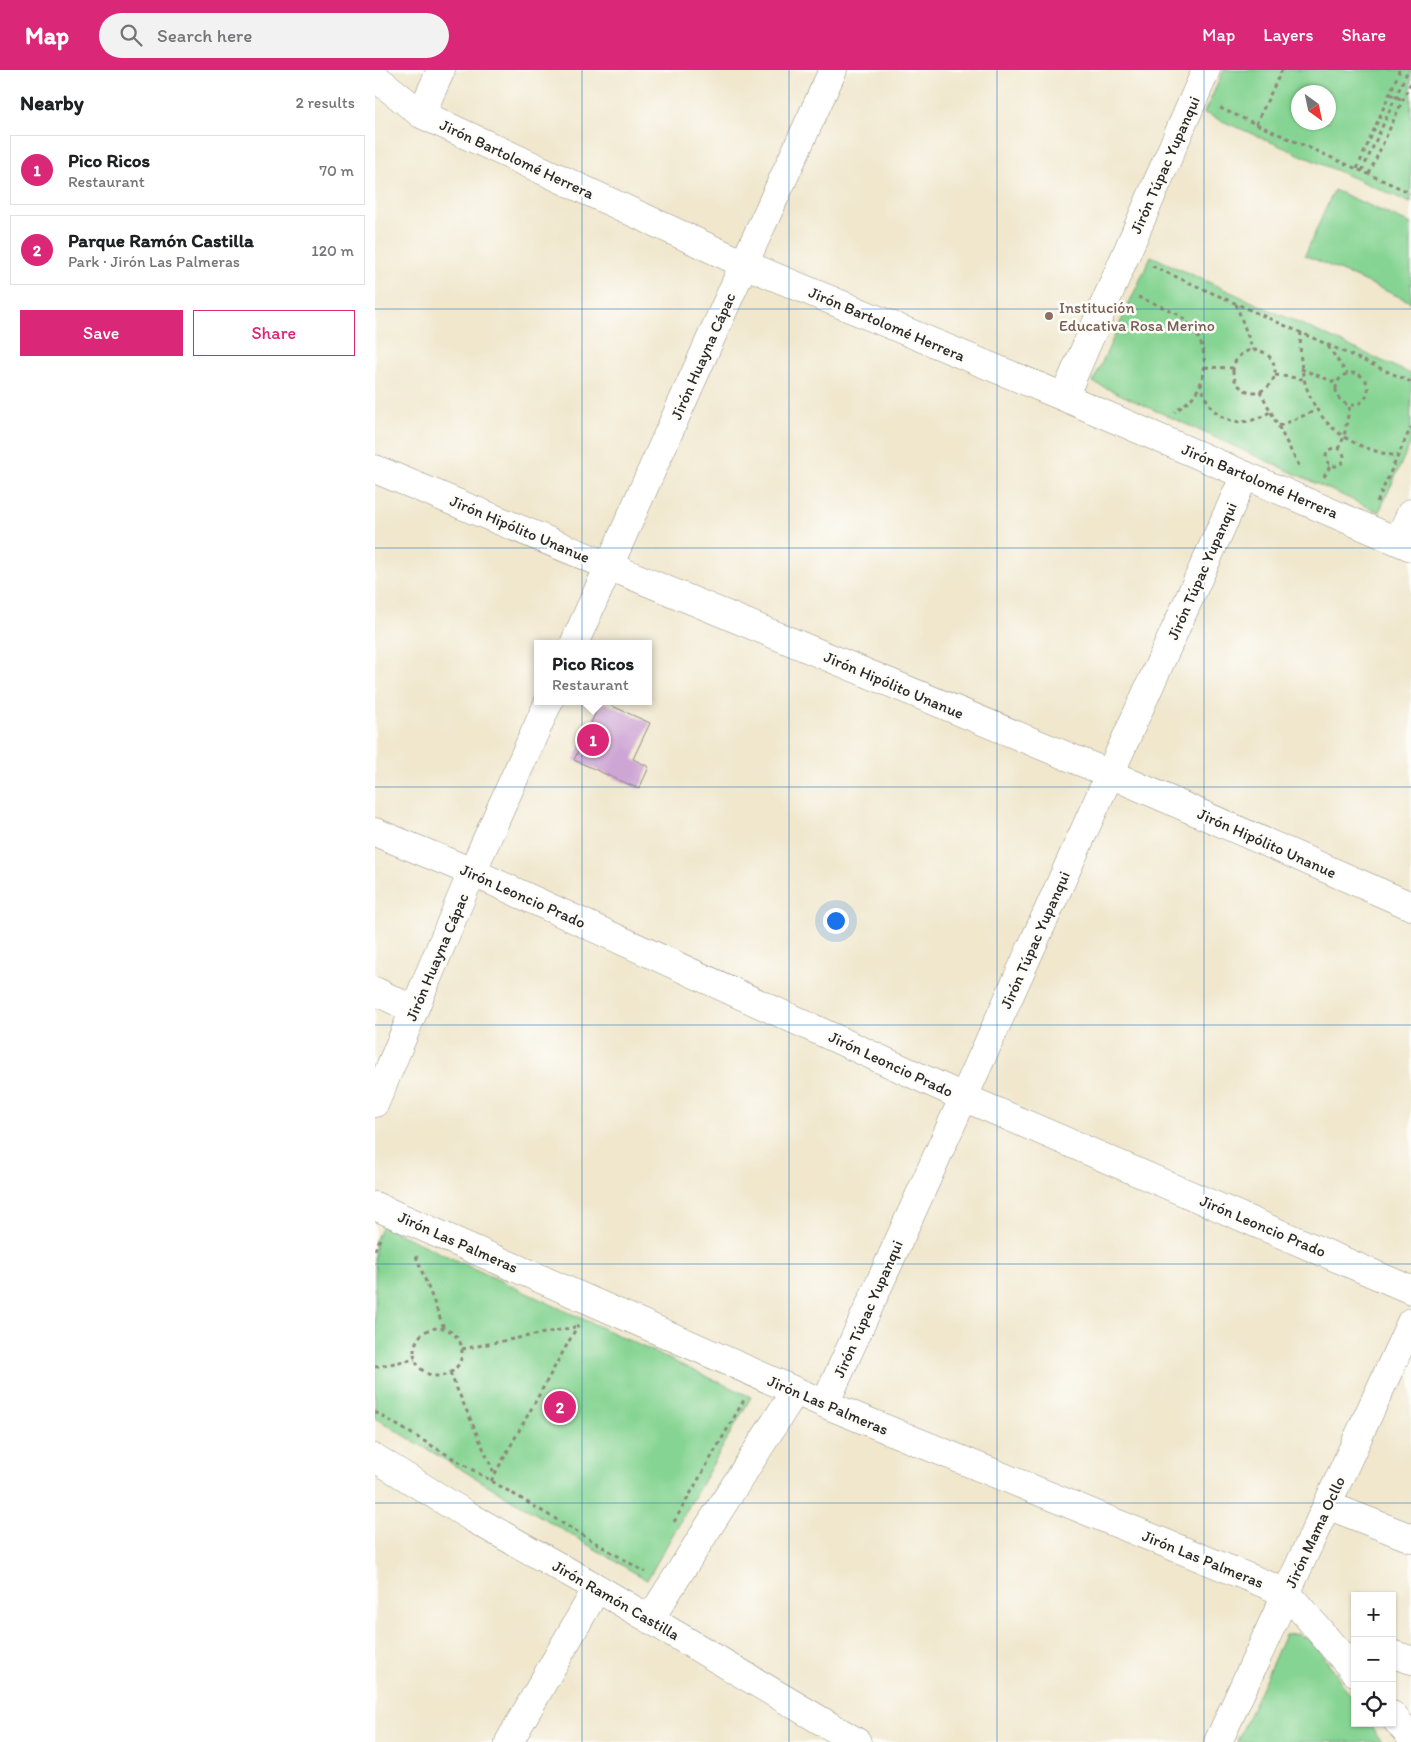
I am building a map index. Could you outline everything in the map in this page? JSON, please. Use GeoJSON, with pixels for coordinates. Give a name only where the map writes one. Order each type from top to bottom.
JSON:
{"type":"FeatureCollection","features":[{"type":"Feature","properties":{"kind":"street"},"geometry":{"type":"LineString","coordinates":[[421,114],[441,70]]}},
{"type":"Feature","properties":{"kind":"street","name":"Jirón Huayna Cápac"},"geometry":{"type":"LineString","coordinates":[[576,640],[833,70]]}},
{"type":"Feature","properties":{"kind":"street","name":"Jirón Túpac Yupanqui"},"geometry":{"type":"LineString","coordinates":[[1063,397],[1206,70]]}},
{"type":"Feature","properties":{"kind":"street","name":"Jirón Bartolomé Herrera"},"geometry":{"type":"LineString","coordinates":[[375,77],[421,114],[744,264],[1063,397],[1405,544]]}},
{"type":"Feature","properties":{"kind":"street","name":"Jirón Hipólito Unanue"},"geometry":{"type":"LineString","coordinates":[[375,469],[1110,774],[1411,906]]}},
{"type":"Feature","properties":{"kind":"street","name":"Jirón Túpac Yupanqui"},"geometry":{"type":"LineString","coordinates":[[825,1404],[1245,475]]}},
{"type":"Feature","properties":{"kind":"street"},"geometry":{"type":"LineString","coordinates":[[1405,544],[1411,513]]}},
{"type":"Feature","properties":{"kind":"street","name":"Jirón Huayna Cápac"},"geometry":{"type":"LineString","coordinates":[[375,1104],[472,872],[547,705]]}},
{"type":"Feature","properties":{"kind":"street","name":"Jirón Leoncio Prado"},"geometry":{"type":"LineString","coordinates":[[375,832],[472,872],[963,1097],[1411,1290]]}},
{"type":"Feature","properties":{"kind":"street"},"geometry":{"type":"LineString","coordinates":[[375,991],[414,1010]]}},
{"type":"Feature","properties":{"kind":"street","name":"Jirón Las Palmeras"},"geometry":{"type":"LineString","coordinates":[[375,1206],[825,1404],[1287,1593]]}},
{"type":"Feature","properties":{"kind":"street","name":"Jirón Mama Ocllo"},"geometry":{"type":"LineString","coordinates":[[1218,1742],[1411,1322]]}},
{"type":"Feature","properties":{"kind":"street"},"geometry":{"type":"LineString","coordinates":[[650,1619],[795,1391]]}},
{"type":"Feature","properties":{"kind":"street","name":"Jirón Ramón Castilla"},"geometry":{"type":"LineString","coordinates":[[375,1458],[474,1519],[597,1588],[857,1742]]}},
{"type":"Feature","properties":{"kind":"street"},"geometry":{"type":"LineString","coordinates":[[1327,1505],[1411,1538]]}},
{"type":"Feature","properties":{"kind":"street"},"geometry":{"type":"LineString","coordinates":[[509,1742],[597,1588]]}},
{"type":"Feature","properties":{"kind":"street"},"geometry":{"type":"LineString","coordinates":[[1287,1593],[1351,1667]]}},
{"type":"Feature","properties":{"kind":"street"},"geometry":{"type":"LineString","coordinates":[[1316,1628],[1351,1640]]}},
{"type":"Feature","properties":{"kind":"street"},"geometry":{"type":"LineString","coordinates":[[1396,1655],[1411,1660]]}},
{"type":"Feature","properties":{"kind":"street"},"geometry":{"type":"LineString","coordinates":[[1396,1720],[1411,1737]]}},
{"type":"Feature","properties":{"kind":"path"},"geometry":{"type":"LineString","coordinates":[[1256,124],[1283,70]]}},
{"type":"Feature","properties":{"kind":"path"},"geometry":{"type":"LineString","coordinates":[[1357,169],[1399,70]]}},
{"type":"Feature","properties":{"kind":"path"},"geometry":{"type":"LineString","coordinates":[[1362,171],[1408,70]]}},
{"type":"Feature","properties":{"kind":"path"},"geometry":{"type":"LineString","coordinates":[[1369,174],[1411,82]]}},
{"type":"Feature","properties":{"kind":"path"},"geometry":{"type":"LineString","coordinates":[[1390,94],[1403,100]]}},
{"type":"Feature","properties":{"kind":"path"},"geometry":{"type":"LineString","coordinates":[[1221,100],[1218,107],[1411,193]]}},
{"type":"Feature","properties":{"kind":"path"},"geometry":{"type":"LineString","coordinates":[[1149,273],[1152,265],[1411,382]]}},
{"type":"Feature","properties":{"kind":"path"},"geometry":{"type":"LineString","coordinates":[[1134,305],[1141,289]]}},
{"type":"Feature","properties":{"kind":"path"},"geometry":{"type":"LineString","coordinates":[[1137,296],[1179,316],[1191,325],[1199,338],[1204,352],[1205,367],[1195,394],[1174,413],[1183,417]]}},
{"type":"Feature","properties":{"kind":"path"},"geometry":{"type":"LineString","coordinates":[[1236,303],[1253,350]]}},
{"type":"Feature","properties":{"kind":"path"},"geometry":{"type":"LineString","coordinates":[[1301,332],[1300,351],[1303,378],[1313,404],[1323,419],[1344,437],[1357,445],[1377,453],[1398,456]]}},
{"type":"Feature","properties":{"kind":"path"},"geometry":{"type":"LineString","coordinates":[[1327,344],[1347,374]]}},
{"type":"Feature","properties":{"kind":"path"},"geometry":{"type":"LineString","coordinates":[[1253,350],[1262,352],[1270,357],[1275,365],[1275,375],[1272,383],[1261,391],[1255,392],[1246,390],[1239,385],[1234,377],[1237,359],[1244,353],[1253,350]]}},
{"type":"Feature","properties":{"kind":"path"},"geometry":{"type":"LineString","coordinates":[[1205,367],[1234,368]]}},
{"type":"Feature","properties":{"kind":"path"},"geometry":{"type":"LineString","coordinates":[[1301,369],[1337,383]]}},
{"type":"Feature","properties":{"kind":"path"},"geometry":{"type":"LineString","coordinates":[[1347,374],[1359,374],[1369,388],[1367,396],[1362,403],[1354,406],[1346,405],[1339,400],[1336,392],[1337,383],[1342,376],[1347,374]]}},
{"type":"Feature","properties":{"kind":"path"},"geometry":{"type":"LineString","coordinates":[[1275,375],[1303,378]]}},
{"type":"Feature","properties":{"kind":"path"},"geometry":{"type":"LineString","coordinates":[[1201,381],[1203,392],[1213,410],[1230,420],[1252,421],[1262,418],[1271,411]]}},
{"type":"Feature","properties":{"kind":"path"},"geometry":{"type":"LineString","coordinates":[[1261,391],[1302,471],[1293,467]]}},
{"type":"Feature","properties":{"kind":"path"},"geometry":{"type":"LineString","coordinates":[[1338,449],[1344,437],[1350,405]]}},
{"type":"Feature","properties":{"kind":"path"},"geometry":{"type":"LineString","coordinates":[[1279,426],[1317,410]]}},
{"type":"Feature","properties":{"kind":"path"},"geometry":{"type":"LineString","coordinates":[[1376,504],[1411,428]]}},
{"type":"Feature","properties":{"kind":"path"},"geometry":{"type":"LineString","coordinates":[[1331,449],[1338,449],[1341,451],[1343,461],[1339,465],[1333,466],[1331,464],[1326,458],[1327,453],[1331,449]]}},
{"type":"Feature","properties":{"kind":"path"},"geometry":{"type":"LineString","coordinates":[[1323,480],[1331,464]]}},
{"type":"Feature","properties":{"kind":"path"},"geometry":{"type":"LineString","coordinates":[[375,1250],[383,1231]]}},
{"type":"Feature","properties":{"kind":"path"},"geometry":{"type":"LineString","coordinates":[[415,1254],[444,1328]]}},
{"type":"Feature","properties":{"kind":"path"},"geometry":{"type":"LineString","coordinates":[[462,1349],[578,1325],[491,1481]]}},
{"type":"Feature","properties":{"kind":"path"},"geometry":{"type":"LineString","coordinates":[[436,1328],[452,1331],[458,1337],[462,1349],[461,1361],[450,1374],[443,1376],[427,1374],[415,1359],[414,1347],[422,1334],[436,1328]]}},
{"type":"Feature","properties":{"kind":"path"},"geometry":{"type":"LineString","coordinates":[[375,1367],[415,1359]]}},
{"type":"Feature","properties":{"kind":"path"},"geometry":{"type":"LineString","coordinates":[[450,1374],[495,1475]]}},
{"type":"Feature","properties":{"kind":"path"},"geometry":{"type":"LineString","coordinates":[[670,1529],[744,1400],[735,1396]]}},
{"type":"Feature","properties":{"kind":"path"},"geometry":{"type":"LineString","coordinates":[[375,1412],[646,1572]]}},
{"type":"Feature","properties":{"kind":"green space"},"geometry":{"type":"Polygon","coordinates":[[[1224,70],[1411,70],[1411,203],[1204,113],[1224,70]]]}},
{"type":"Feature","properties":{"kind":"green space"},"geometry":{"type":"Polygon","coordinates":[[[1334,190],[1411,224],[1411,302],[1305,255],[1334,190]]]}},
{"type":"Feature","properties":{"kind":"green space"},"geometry":{"type":"Polygon","coordinates":[[[1151,256],[1411,374],[1411,442],[1379,512],[1093,382],[1151,256]]]}},
{"type":"Feature","properties":{"kind":"green space"},"geometry":{"type":"Polygon","coordinates":[[[382,1226],[751,1397],[647,1580],[375,1418],[375,1241],[382,1226]]]}},
{"type":"Feature","properties":{"kind":"green space"},"geometry":{"type":"Polygon","coordinates":[[[1298,1634],[1314,1642],[1351,1696],[1351,1727],[1372,1727],[1382,1742],[1237,1742],[1285,1635],[1298,1634]]]}},
{"type":"Feature","properties":{"kind":"building"},"geometry":{"type":"Polygon","coordinates":[[[599,705],[610,705],[650,723],[633,759],[649,767],[639,789],[574,760],[599,705]]]}},
{"type":"Feature","properties":{"kind":"place","name":"Institución Educativa Rosa Merino"},"geometry":{"type":"Point","coordinates":[1049,316]}},
{"type":"Feature","properties":{"kind":"place","name":"Pico Ricos"},"geometry":{"type":"Point","coordinates":[593,740]}},
{"type":"Feature","properties":{"kind":"place","name":"Parque Ramón Castilla"},"geometry":{"type":"Point","coordinates":[560,1407]}}]}
